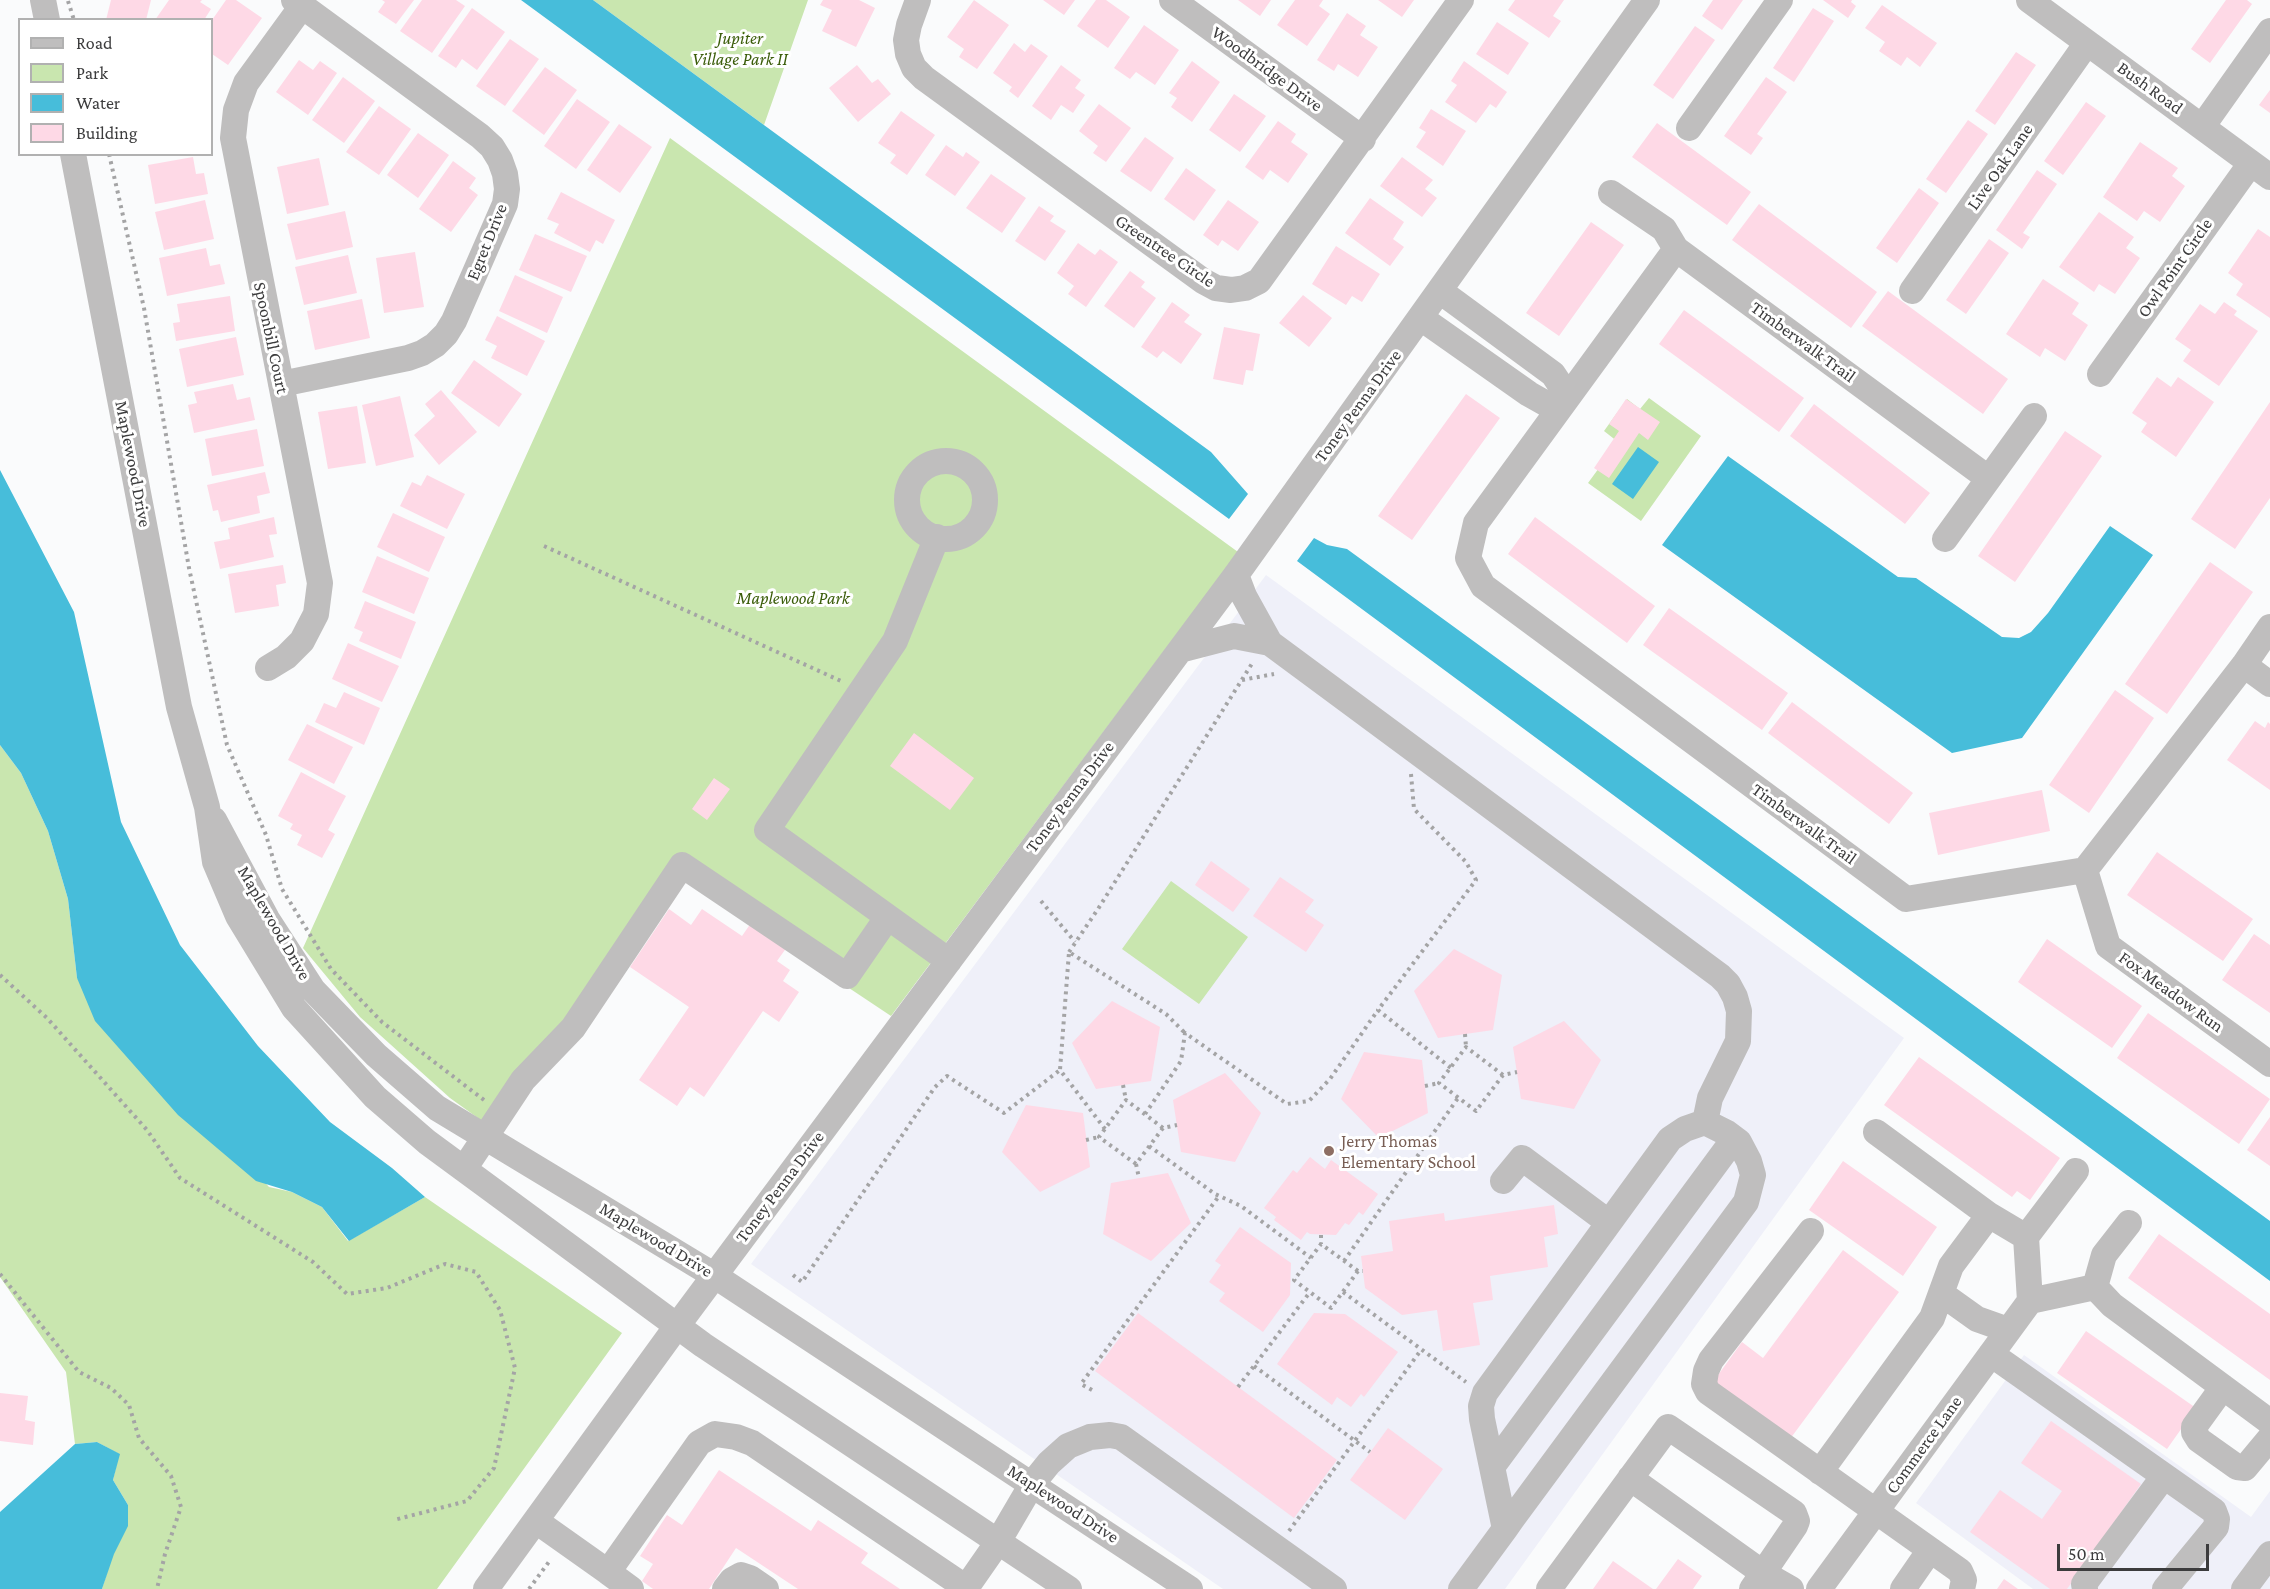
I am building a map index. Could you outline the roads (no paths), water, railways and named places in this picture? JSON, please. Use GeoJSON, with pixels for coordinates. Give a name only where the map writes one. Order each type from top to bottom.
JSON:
{"type":"FeatureCollection","features":[{"type":"Feature","properties":{"kind":"street"},"geometry":{"type":"LineString","coordinates":[[43,0],[47,18]]}},
{"type":"Feature","properties":{"kind":"street","name":"Greentree Circle"},"geometry":{"type":"LineString","coordinates":[[918,0],[906,40],[908,54],[914,68],[924,78],[1203,281],[1216,288],[1231,290],[1245,288],[1259,281],[1461,0]]}},
{"type":"Feature","properties":{"kind":"street","name":"Woodbridge Drive"},"geometry":{"type":"LineString","coordinates":[[1172,0],[1363,138]]}},
{"type":"Feature","properties":{"kind":"street","name":"Toney Penna Drive"},"geometry":{"type":"LineString","coordinates":[[486,1589],[677,1326],[1236,575],[1647,0]]}},
{"type":"Feature","properties":{"kind":"street"},"geometry":{"type":"LineString","coordinates":[[1689,128],[1780,0]]}},
{"type":"Feature","properties":{"kind":"street","name":"Bush Road"},"geometry":{"type":"LineString","coordinates":[[2029,0],[2260,170]]}},
{"type":"Feature","properties":{"kind":"street","name":"Egret Drive"},"geometry":{"type":"LineString","coordinates":[[281,384],[408,358],[435,345],[454,321],[505,204],[507,189],[500,160],[492,147],[480,136],[298,3]]}},
{"type":"Feature","properties":{"kind":"street","name":"Spoonbill Court"},"geometry":{"type":"LineString","coordinates":[[268,668],[286,657],[302,641],[316,614],[320,598],[319,568],[234,153],[233,124],[246,83],[298,3]]}},
{"type":"Feature","properties":{"kind":"street"},"geometry":{"type":"LineString","coordinates":[[2202,127],[2270,31]]}},
{"type":"Feature","properties":{"kind":"street","name":"Live Oak Lane"},"geometry":{"type":"LineString","coordinates":[[1912,291],[2087,43]]}},
{"type":"Feature","properties":{"kind":"street","name":"Maplewood Drive"},"geometry":{"type":"LineString","coordinates":[[73,156],[179,707],[207,807],[215,862],[238,916],[294,1008],[375,1097],[427,1142],[677,1326],[1069,1589]]}},
{"type":"Feature","properties":{"kind":"street","name":"Owl Point Circle"},"geometry":{"type":"LineString","coordinates":[[2100,374],[2260,170]]}},
{"type":"Feature","properties":{"kind":"street","name":"Timberwalk Trail"},"geometry":{"type":"LineString","coordinates":[[1611,193],[1664,229],[1676,249],[1988,478]]}},
{"type":"Feature","properties":{"kind":"street","name":"Timberwalk Trail"},"geometry":{"type":"LineString","coordinates":[[1676,249],[1476,523],[1468,558],[1483,586],[1906,899],[2085,870]]}},
{"type":"Feature","properties":{"kind":"street"},"geometry":{"type":"LineString","coordinates":[[1421,318],[1528,394],[1545,403],[1561,405],[1561,386],[1553,374],[1440,291]]}},
{"type":"Feature","properties":{"kind":"street"},"geometry":{"type":"LineString","coordinates":[[1946,538],[2034,416]]}},
{"type":"Feature","properties":{"kind":"street"},"geometry":{"type":"LineString","coordinates":[[937,537],[894,641],[767,830],[886,918],[949,961]]}},
{"type":"Feature","properties":{"kind":"street"},"geometry":{"type":"LineString","coordinates":[[1236,575],[1263,648]]}},
{"type":"Feature","properties":{"kind":"street"},"geometry":{"type":"LineString","coordinates":[[2085,870],[2244,665],[2270,627]]}},
{"type":"Feature","properties":{"kind":"street"},"geometry":{"type":"LineString","coordinates":[[1180,650],[1234,636],[1263,648],[1720,976],[1735,997],[1739,1011],[1738,1041],[1710,1098],[1705,1122]]}},
{"type":"Feature","properties":{"kind":"street"},"geometry":{"type":"LineString","coordinates":[[2244,665],[2270,684]]}},
{"type":"Feature","properties":{"kind":"street","name":"Maplewood Drive"},"geometry":{"type":"LineString","coordinates":[[207,807],[267,919],[313,990],[376,1055],[437,1108],[715,1276],[1190,1589]]}},
{"type":"Feature","properties":{"kind":"street"},"geometry":{"type":"LineString","coordinates":[[464,1169],[522,1080],[573,1028],[682,865],[846,976],[886,918]]}},
{"type":"Feature","properties":{"kind":"street","name":"Fox Meadow Run"},"geometry":{"type":"LineString","coordinates":[[2085,870],[2108,946],[2270,1064]]}},
{"type":"Feature","properties":{"kind":"street"},"geometry":{"type":"LineString","coordinates":[[1461,1589],[1746,1202],[1753,1175],[1749,1161],[1734,1139],[1705,1122],[1685,1129],[1670,1139],[1608,1221],[1484,1396],[1481,1406],[1482,1419],[1505,1529]]}},
{"type":"Feature","properties":{"kind":"street"},"geometry":{"type":"LineString","coordinates":[[1876,1132],[1989,1215],[2026,1237]]}},
{"type":"Feature","properties":{"kind":"street"},"geometry":{"type":"LineString","coordinates":[[1492,1467],[1734,1139]]}},
{"type":"Feature","properties":{"kind":"street"},"geometry":{"type":"LineString","coordinates":[[1503,1181],[1522,1158],[1608,1221]]}},
{"type":"Feature","properties":{"kind":"street"},"geometry":{"type":"LineString","coordinates":[[2076,1171],[2026,1237],[2030,1301],[2095,1287]]}},
{"type":"Feature","properties":{"kind":"street"},"geometry":{"type":"LineString","coordinates":[[1820,1472],[1932,1318],[1951,1266],[1989,1215]]}},
{"type":"Feature","properties":{"kind":"street"},"geometry":{"type":"LineString","coordinates":[[2095,1287],[2104,1256],[2128,1222]]}},
{"type":"Feature","properties":{"kind":"street"},"geometry":{"type":"LineString","coordinates":[[1811,1231],[1711,1360],[1704,1384],[1708,1392],[1960,1571],[1964,1580],[1962,1589]]}},
{"type":"Feature","properties":{"kind":"street"},"geometry":{"type":"LineString","coordinates":[[2095,1287],[2112,1305],[2270,1422]]}},
{"type":"Feature","properties":{"kind":"street"},"geometry":{"type":"LineString","coordinates":[[1942,1294],[1977,1319],[2008,1330]]}},
{"type":"Feature","properties":{"kind":"street","name":"Commerce Lane"},"geometry":{"type":"LineString","coordinates":[[1819,1589],[2030,1301]]}},
{"type":"Feature","properties":{"kind":"street"},"geometry":{"type":"LineString","coordinates":[[1991,1354],[2214,1511],[2217,1519],[2216,1527],[2165,1589]]}},
{"type":"Feature","properties":{"kind":"street"},"geometry":{"type":"LineString","coordinates":[[2223,1386],[2194,1427],[2199,1440],[2237,1467],[2245,1468],[2270,1438]]}},
{"type":"Feature","properties":{"kind":"street"},"geometry":{"type":"LineString","coordinates":[[1549,1589],[1668,1426],[1794,1513],[1797,1521],[1795,1526],[1758,1581]]}},
{"type":"Feature","properties":{"kind":"street"},"geometry":{"type":"LineString","coordinates":[[608,1572],[699,1443],[715,1434],[736,1437],[752,1443],[967,1588],[998,1542],[1032,1484],[1049,1463],[1068,1446],[1090,1437],[1110,1435],[1121,1437],[1334,1589]]}},
{"type":"Feature","properties":{"kind":"street"},"geometry":{"type":"LineString","coordinates":[[2085,1589],[2084,1584],[2164,1476]]}},
{"type":"Feature","properties":{"kind":"street"},"geometry":{"type":"LineString","coordinates":[[1630,1478],[1758,1581],[1791,1589]]}},
{"type":"Feature","properties":{"kind":"street"},"geometry":{"type":"LineString","coordinates":[[536,1521],[631,1589]]}},
{"type":"Feature","properties":{"kind":"street"},"geometry":{"type":"LineString","coordinates":[[1903,1589],[1930,1550]]}},
{"type":"Feature","properties":{"kind":"street"},"geometry":{"type":"LineString","coordinates":[[2244,1589],[2270,1554]]}},
{"type":"Feature","properties":{"kind":"street"},"geometry":{"type":"LineString","coordinates":[[725,1589],[732,1580],[741,1575],[766,1589]]}},
{"type":"Feature","properties":{"kind":"water"},"geometry":{"type":"Polygon","coordinates":[[[521,0],[593,0],[1211,452],[1248,494],[1229,519],[521,0]]]}},
{"type":"Feature","properties":{"kind":"water"},"geometry":{"type":"Polygon","coordinates":[[[1638,447],[1659,462],[1633,499],[1612,484],[1638,447]]]}},
{"type":"Feature","properties":{"kind":"water"},"geometry":{"type":"Polygon","coordinates":[[[1728,456],[1898,577],[1916,578],[2002,637],[2019,638],[2031,632],[2048,613],[2110,526],[2153,555],[2022,738],[1952,753],[1662,545],[1728,456]]]}},
{"type":"Feature","properties":{"kind":"water"},"geometry":{"type":"Polygon","coordinates":[[[0,470],[74,612],[121,822],[180,945],[258,1046],[330,1122],[392,1168],[425,1197],[349,1241],[322,1207],[292,1192],[256,1181],[178,1115],[95,1021],[77,978],[68,899],[48,831],[21,773],[0,745],[0,470]]]}},
{"type":"Feature","properties":{"kind":"water"},"geometry":{"type":"Polygon","coordinates":[[[1314,538],[1327,545],[1347,549],[2270,1221],[2270,1281],[1297,561],[1314,538]]]}},
{"type":"Feature","properties":{"kind":"water"},"geometry":{"type":"Polygon","coordinates":[[[97,1442],[120,1454],[113,1480],[128,1505],[128,1526],[114,1554],[102,1589],[0,1589],[0,1512],[75,1444],[97,1442]]]}},
{"type":"Feature","properties":{"kind":"place","name":"Jerry Thomas Elementary School"},"geometry":{"type":"Point","coordinates":[1329,1151]}},
{"type":"Feature","properties":{"kind":"park label","name":"Jupiter Village Park II"},"geometry":{"type":"Point","coordinates":[740,48]}},
{"type":"Feature","properties":{"kind":"park label","name":"Maplewood Park"},"geometry":{"type":"Point","coordinates":[793,598]}}]}
